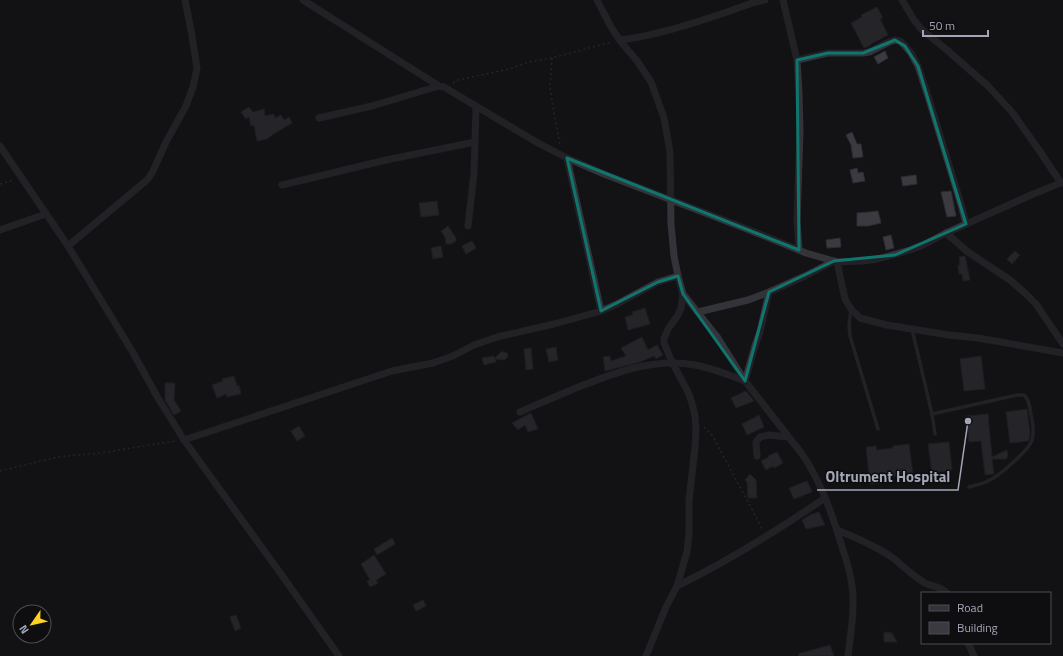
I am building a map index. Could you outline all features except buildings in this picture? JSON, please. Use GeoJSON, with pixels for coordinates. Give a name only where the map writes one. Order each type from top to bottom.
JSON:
{"type":"FeatureCollection","features":[{"type":"Feature","properties":{"kind":"street"},"geometry":{"type":"LineString","coordinates":[[68,246],[148,179],[186,106],[193,87],[197,68],[185,0]]}},
{"type":"Feature","properties":{"kind":"street"},"geometry":{"type":"LineString","coordinates":[[303,0],[441,86],[564,157],[799,250],[836,262],[862,261],[895,255],[923,245],[946,233],[1062,182],[1012,112],[988,86],[921,28],[914,20],[902,0]]}},
{"type":"Feature","properties":{"kind":"street"},"geometry":{"type":"LineString","coordinates":[[597,0],[611,27],[638,62],[651,82],[664,118],[670,152],[671,224],[674,256],[683,294],[681,308],[668,329],[664,343],[688,392],[692,403],[696,430],[689,501],[689,533],[687,552],[677,586],[666,607],[646,656]]}},
{"type":"Feature","properties":{"kind":"street"},"geometry":{"type":"LineString","coordinates":[[620,40],[677,28],[765,0]]}},
{"type":"Feature","properties":{"kind":"street"},"geometry":{"type":"LineString","coordinates":[[783,0],[797,60],[800,131],[796,221],[799,250]]}},
{"type":"Feature","properties":{"kind":"street"},"geometry":{"type":"LineString","coordinates":[[797,60],[828,54],[864,53],[894,40],[900,41],[911,53],[918,66],[966,224]]}},
{"type":"Feature","properties":{"kind":"street"},"geometry":{"type":"LineString","coordinates":[[319,118],[372,106],[441,86]]}},
{"type":"Feature","properties":{"kind":"street"},"geometry":{"type":"LineString","coordinates":[[468,226],[474,173],[476,107]]}},
{"type":"Feature","properties":{"kind":"street"},"geometry":{"type":"LineString","coordinates":[[282,185],[386,160],[475,142]]}},
{"type":"Feature","properties":{"kind":"street"},"geometry":{"type":"LineString","coordinates":[[0,146],[68,246],[184,440],[339,656]]}},
{"type":"Feature","properties":{"kind":"street"},"geometry":{"type":"LineString","coordinates":[[564,157],[601,311]]}},
{"type":"Feature","properties":{"kind":"street"},"geometry":{"type":"LineString","coordinates":[[0,230],[46,214]]}},
{"type":"Feature","properties":{"kind":"street"},"geometry":{"type":"LineString","coordinates":[[946,233],[968,252],[1010,280],[1026,294],[1036,304],[1063,344]]}},
{"type":"Feature","properties":{"kind":"street"},"geometry":{"type":"LineString","coordinates":[[698,312],[748,300],[836,262]]}},
{"type":"Feature","properties":{"kind":"street"},"geometry":{"type":"LineString","coordinates":[[836,262],[845,299],[851,309],[860,318],[887,325],[978,338],[1063,353]]}},
{"type":"Feature","properties":{"kind":"street"},"geometry":{"type":"LineString","coordinates":[[184,440],[392,371],[432,363],[453,356],[497,337],[554,324],[601,311],[616,305],[658,282],[678,276]]}},
{"type":"Feature","properties":{"kind":"street"},"geometry":{"type":"LineString","coordinates":[[745,381],[760,332],[769,292]]}},
{"type":"Feature","properties":{"kind":"street"},"geometry":{"type":"LineString","coordinates":[[683,294],[718,338],[745,381],[809,464],[825,498],[837,530],[849,570],[853,598],[848,656]]}},
{"type":"Feature","properties":{"kind":"street"},"geometry":{"type":"LineString","coordinates":[[520,412],[602,378],[648,364],[672,362],[695,365],[725,373],[745,381]]}},
{"type":"Feature","properties":{"kind":"street"},"geometry":{"type":"LineString","coordinates":[[757,456],[756,442],[760,437],[788,437]]}},
{"type":"Feature","properties":{"kind":"street"},"geometry":{"type":"LineString","coordinates":[[677,586],[732,558],[825,498]]}},
{"type":"Feature","properties":{"kind":"street"},"geometry":{"type":"LineString","coordinates":[[837,530],[874,546],[891,557],[923,582],[941,588],[946,592]]}},
{"type":"Feature","properties":{"kind":"street"},"geometry":{"type":"LineString","coordinates":[[968,644],[974,656]]}},
{"type":"Feature","properties":{"kind":"lane"},"geometry":{"type":"LineString","coordinates":[[851,309],[849,325],[850,336],[878,428]]}},
{"type":"Feature","properties":{"kind":"lane"},"geometry":{"type":"LineString","coordinates":[[912,329],[936,434]]}},
{"type":"Feature","properties":{"kind":"lane"},"geometry":{"type":"LineString","coordinates":[[932,414],[1017,395],[1024,395],[1026,397],[1032,417],[1032,438],[1030,443],[1021,455],[1000,474],[983,484],[969,487]]}},
{"type":"Feature","properties":{"kind":"path"},"geometry":{"type":"LineString","coordinates":[[441,86],[458,80],[509,69],[529,62],[552,58],[620,40]]}},
{"type":"Feature","properties":{"kind":"path"},"geometry":{"type":"LineString","coordinates":[[552,58],[550,88],[552,107],[564,157]]}},
{"type":"Feature","properties":{"kind":"path"},"geometry":{"type":"LineString","coordinates":[[0,184],[22,178]]}},
{"type":"Feature","properties":{"kind":"path"},"geometry":{"type":"LineString","coordinates":[[704,426],[712,435],[752,508],[765,536]]}},
{"type":"Feature","properties":{"kind":"path"},"geometry":{"type":"LineString","coordinates":[[0,471],[58,457],[100,453],[184,440]]}},
{"type":"Feature","properties":{"kind":"highlighted area"},"geometry":{"type":"Polygon","coordinates":[[[895,40],[905,46],[918,66],[966,224],[895,255],[834,261],[769,292],[745,381],[683,294],[678,276],[658,282],[601,311],[567,158],[799,250],[797,60],[828,53],[863,53],[895,40]]]}},
{"type":"Feature","properties":{"kind":"place","name":"Oltrument Hospital"},"geometry":{"type":"Point","coordinates":[968,421]}}]}
